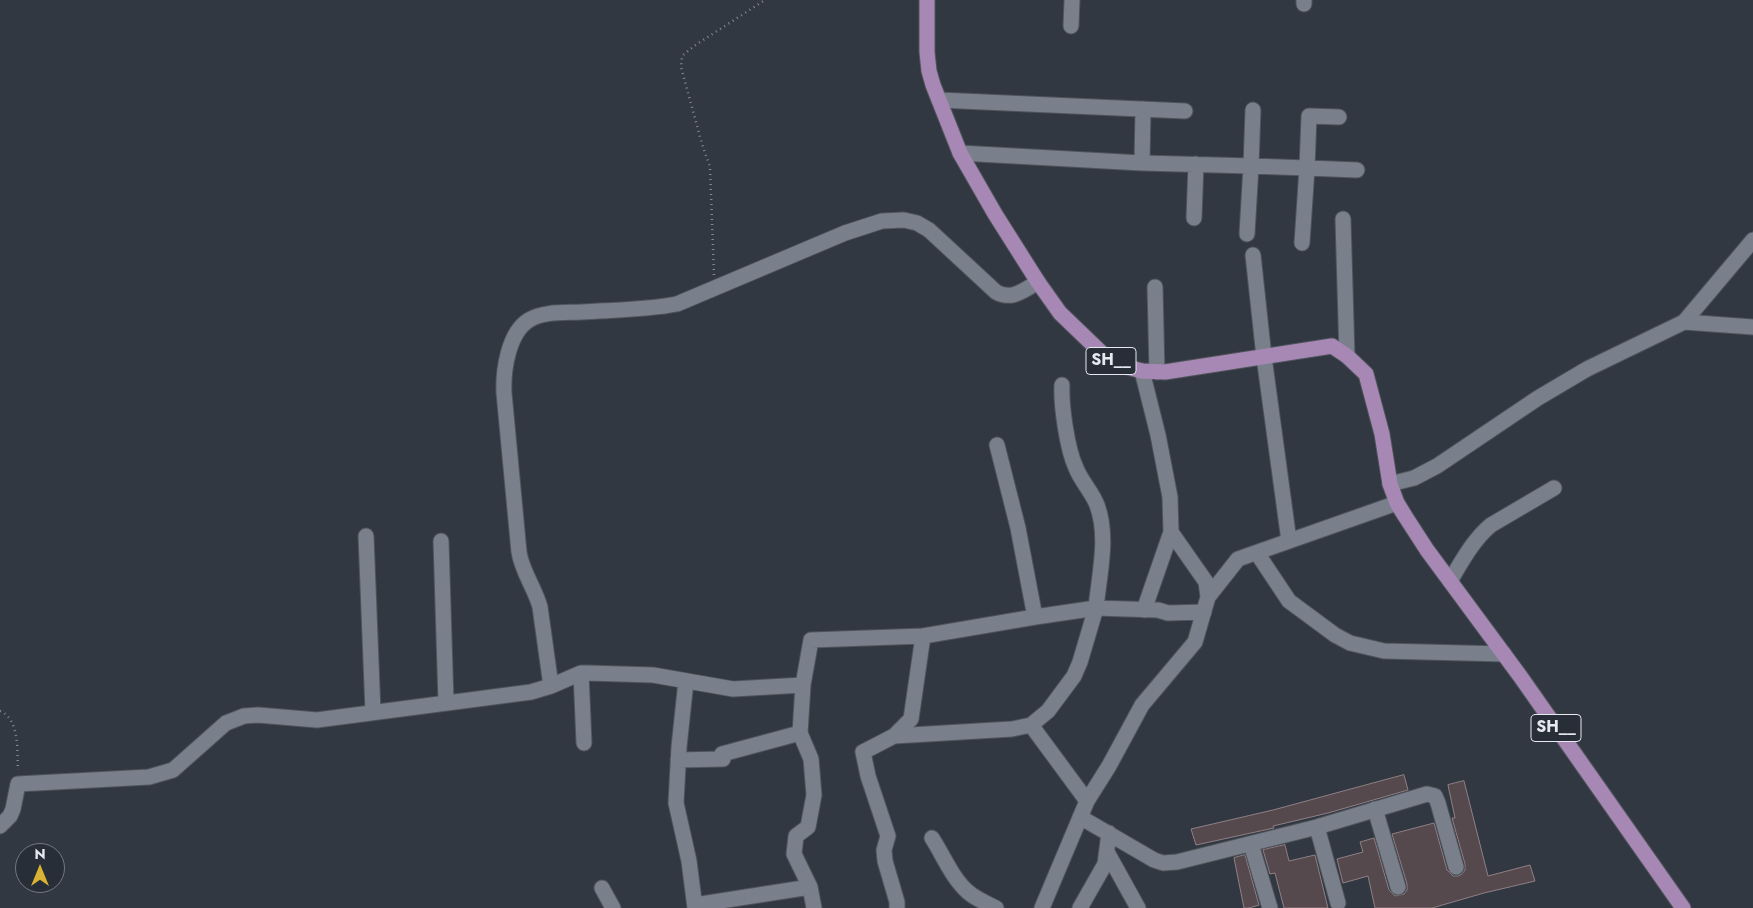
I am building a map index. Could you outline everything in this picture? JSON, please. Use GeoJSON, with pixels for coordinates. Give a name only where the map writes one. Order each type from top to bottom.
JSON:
{"type":"FeatureCollection","features":[{"type":"Feature","properties":{"kind":"main road","name":"SH__"},"geometry":{"type":"LineString","coordinates":[[927,0],[929,71],[960,153],[995,214],[1060,313],[1112,363],[1149,372],[1332,346],[1347,356],[1366,374],[1382,434],[1390,484],[1401,510],[1427,550],[1504,654],[1683,908]]}},
{"type":"Feature","properties":{"kind":"street"},"geometry":{"type":"LineString","coordinates":[[1071,26],[1072,0]]}},
{"type":"Feature","properties":{"kind":"street"},"geometry":{"type":"LineString","coordinates":[[939,100],[1185,111]]}},
{"type":"Feature","properties":{"kind":"street"},"geometry":{"type":"LineString","coordinates":[[1142,163],[1144,109]]}},
{"type":"Feature","properties":{"kind":"street"},"geometry":{"type":"LineString","coordinates":[[1247,234],[1253,110]]}},
{"type":"Feature","properties":{"kind":"street"},"geometry":{"type":"LineString","coordinates":[[1302,244],[1309,116],[1339,117]]}},
{"type":"Feature","properties":{"kind":"street"},"geometry":{"type":"LineString","coordinates":[[960,153],[1142,163],[1357,170]]}},
{"type":"Feature","properties":{"kind":"street"},"geometry":{"type":"LineString","coordinates":[[1194,218],[1196,164]]}},
{"type":"Feature","properties":{"kind":"street"},"geometry":{"type":"LineString","coordinates":[[1343,219],[1347,356]]}},
{"type":"Feature","properties":{"kind":"street"},"geometry":{"type":"LineString","coordinates":[[551,686],[540,607],[537,596],[521,562],[519,552],[504,394],[505,370],[510,351],[521,328],[528,321],[548,314],[668,306],[689,300],[845,233],[892,220],[917,223],[929,230],[996,292],[1002,295],[1010,297],[1017,295],[1038,282]]}},
{"type":"Feature","properties":{"kind":"street"},"geometry":{"type":"LineString","coordinates":[[1390,484],[1414,478],[1437,466],[1538,398],[1587,369],[1684,322],[1753,240]]}},
{"type":"Feature","properties":{"kind":"street"},"geometry":{"type":"LineString","coordinates":[[1253,255],[1264,357],[1289,541]]}},
{"type":"Feature","properties":{"kind":"street"},"geometry":{"type":"LineString","coordinates":[[1144,610],[1171,532],[1170,496],[1158,435],[1149,372],[1155,287]]}},
{"type":"Feature","properties":{"kind":"street"},"geometry":{"type":"LineString","coordinates":[[1684,322],[1753,327]]}},
{"type":"Feature","properties":{"kind":"street"},"geometry":{"type":"LineString","coordinates":[[894,736],[1012,730],[1031,725],[1048,711],[1074,676],[1096,608],[1103,537],[1097,506],[1076,468],[1069,444],[1062,385]]}},
{"type":"Feature","properties":{"kind":"street"},"geometry":{"type":"LineString","coordinates":[[997,444],[1018,528],[1035,617]]}},
{"type":"Feature","properties":{"kind":"street"},"geometry":{"type":"LineString","coordinates":[[1450,581],[1474,541],[1484,531],[1554,488]]}},
{"type":"Feature","properties":{"kind":"street"},"geometry":{"type":"LineString","coordinates":[[1208,597],[1238,559],[1289,541],[1401,510]]}},
{"type":"Feature","properties":{"kind":"street"},"geometry":{"type":"LineString","coordinates":[[1042,908],[1087,801],[1109,766],[1142,705],[1195,642],[1208,597],[1206,582],[1171,532]]}},
{"type":"Feature","properties":{"kind":"street"},"geometry":{"type":"LineString","coordinates":[[366,536],[373,712]]}},
{"type":"Feature","properties":{"kind":"street"},"geometry":{"type":"LineString","coordinates":[[440,541],[446,702]]}},
{"type":"Feature","properties":{"kind":"street"},"geometry":{"type":"LineString","coordinates":[[1257,553],[1289,601],[1335,635],[1350,643],[1365,648],[1384,650],[1504,654]]}},
{"type":"Feature","properties":{"kind":"street"},"geometry":{"type":"LineString","coordinates":[[814,908],[810,887],[794,854],[796,836],[808,827],[814,795],[811,760],[800,734],[803,685],[811,640],[923,636],[1096,608],[1158,610],[1168,613],[1204,612]]}},
{"type":"Feature","properties":{"kind":"street"},"geometry":{"type":"LineString","coordinates":[[897,908],[897,902],[884,861],[884,850],[888,836],[868,776],[863,752],[894,736],[911,719],[923,636]]}},
{"type":"Feature","properties":{"kind":"street"},"geometry":{"type":"LineString","coordinates":[[581,673],[584,743]]}},
{"type":"Feature","properties":{"kind":"street"},"geometry":{"type":"LineString","coordinates":[[0,826],[13,810],[18,784],[149,777],[162,774],[173,770],[226,723],[244,716],[258,715],[317,720],[531,692],[581,673],[653,675],[733,689],[803,685]]}},
{"type":"Feature","properties":{"kind":"street"},"geometry":{"type":"LineString","coordinates":[[686,681],[678,760],[676,803],[689,861],[695,906],[810,887]]}},
{"type":"Feature","properties":{"kind":"street"},"geometry":{"type":"LineString","coordinates":[[1031,725],[1087,801]]}},
{"type":"Feature","properties":{"kind":"street"},"geometry":{"type":"LineString","coordinates":[[678,760],[722,756],[800,734]]}},
{"type":"Feature","properties":{"kind":"street"},"geometry":{"type":"LineString","coordinates":[[1080,817],[1154,860],[1163,863],[1195,858],[1317,827],[1427,794],[1435,796],[1456,867]]}},
{"type":"Feature","properties":{"kind":"street"},"geometry":{"type":"LineString","coordinates":[[1375,809],[1398,887]]}},
{"type":"Feature","properties":{"kind":"street"},"geometry":{"type":"LineString","coordinates":[[1317,827],[1338,903]]}},
{"type":"Feature","properties":{"kind":"street"},"geometry":{"type":"LineString","coordinates":[[1080,908],[1105,864],[1107,852],[1114,836]]}},
{"type":"Feature","properties":{"kind":"street"},"geometry":{"type":"LineString","coordinates":[[932,838],[959,883],[966,891],[996,908]]}},
{"type":"Feature","properties":{"kind":"street"},"geometry":{"type":"LineString","coordinates":[[1251,844],[1270,908]]}},
{"type":"Feature","properties":{"kind":"street"},"geometry":{"type":"LineString","coordinates":[[1107,852],[1138,908]]}},
{"type":"Feature","properties":{"kind":"street"},"geometry":{"type":"LineString","coordinates":[[602,888],[613,908]]}},
{"type":"Feature","properties":{"kind":"path"},"geometry":{"type":"LineString","coordinates":[[714,289],[710,167],[681,67],[682,56],[694,46],[765,0]]}},
{"type":"Feature","properties":{"kind":"path"},"geometry":{"type":"LineString","coordinates":[[0,711],[7,714],[12,723],[16,739],[18,784]]}},
{"type":"Feature","properties":{"kind":"building"},"geometry":{"type":"Polygon","coordinates":[[[1404,775],[1408,790],[1328,813],[1273,826],[1274,828],[1196,845],[1191,829],[1273,810],[1404,775]]]}},
{"type":"Feature","properties":{"kind":"building"},"geometry":{"type":"Polygon","coordinates":[[[1464,781],[1488,876],[1530,865],[1535,881],[1432,908],[1375,908],[1368,876],[1343,883],[1337,859],[1363,852],[1360,842],[1374,838],[1389,890],[1395,896],[1404,894],[1407,890],[1407,884],[1392,834],[1434,823],[1447,870],[1453,876],[1462,874],[1465,870],[1465,864],[1452,818],[1455,818],[1448,785],[1464,781]]]}},
{"type":"Feature","properties":{"kind":"building"},"geometry":{"type":"Polygon","coordinates":[[[1285,845],[1289,861],[1315,855],[1328,908],[1284,908],[1275,873],[1270,874],[1263,850],[1285,845]]]}},
{"type":"Feature","properties":{"kind":"building"},"geometry":{"type":"Polygon","coordinates":[[[1245,855],[1259,905],[1249,908],[1244,908],[1234,858],[1245,855]]]}}]}
